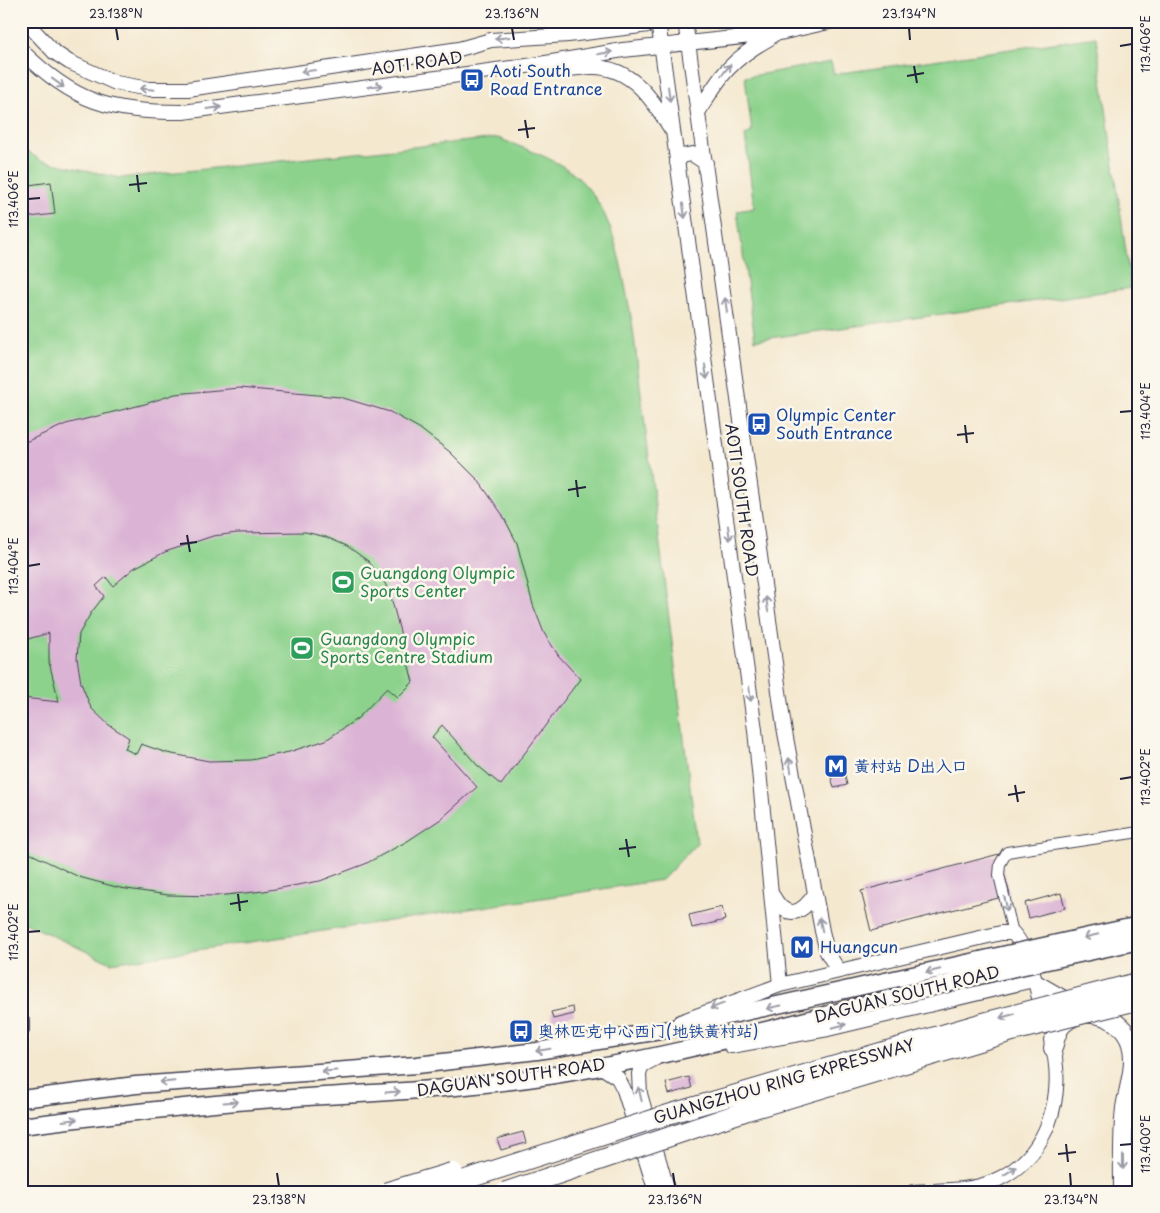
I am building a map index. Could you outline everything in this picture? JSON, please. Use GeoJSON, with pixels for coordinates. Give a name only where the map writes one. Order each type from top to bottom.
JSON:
{"type":"FeatureCollection","features":[{"type":"Feature","properties":{"kind":"highway","name":"GUANGZHOU RING EXPRESSWAY"},"geometry":{"type":"LineString","coordinates":[[433,1192],[470,1178],[676,1112],[978,1024],[1139,982]]}},
{"type":"Feature","properties":{"kind":"highway","name":"GUANGZHOU RING EXPRESSWAY"},"geometry":{"type":"LineString","coordinates":[[505,1192],[746,1111],[1081,1014],[1139,1000]]}},
{"type":"Feature","properties":{"kind":"highway"},"geometry":{"type":"LineString","coordinates":[[1053,1048],[1055,1038],[1063,1024],[1081,1014]]}},
{"type":"Feature","properties":{"kind":"highway"},"geometry":{"type":"LineString","coordinates":[[544,1192],[615,1165],[778,1110],[999,1037],[1081,1014],[1108,1018],[1118,1025],[1128,1037],[1132,1046],[1124,1129],[1123,1192]]}},
{"type":"Feature","properties":{"kind":"highway"},"geometry":{"type":"LineString","coordinates":[[386,1192],[725,1090],[978,1024]]}},
{"type":"Feature","properties":{"kind":"highway"},"geometry":{"type":"LineString","coordinates":[[1137,1192],[1139,1183]]}},
{"type":"Feature","properties":{"kind":"main road","name":"DAGUAN SOUTH ROAD"},"geometry":{"type":"LineString","coordinates":[[21,1126],[182,1106],[459,1086],[549,1076],[741,1038],[982,968],[1139,925]]}},
{"type":"Feature","properties":{"kind":"main road","name":"DAGUAN SOUTH ROAD"},"geometry":{"type":"LineString","coordinates":[[21,1099],[187,1080],[477,1059],[660,1031],[982,968],[1139,941]]}},
{"type":"Feature","properties":{"kind":"main road"},"geometry":{"type":"LineString","coordinates":[[21,1021],[21,1030]]}},
{"type":"Feature","properties":{"kind":"street","name":"AOTI ROAD"},"geometry":{"type":"LineString","coordinates":[[25,21],[54,52],[68,62],[116,83],[149,89],[188,89],[419,56],[459,49],[491,40],[568,36],[681,21]]}},
{"type":"Feature","properties":{"kind":"street"},"geometry":{"type":"LineString","coordinates":[[568,36],[598,21]]}},
{"type":"Feature","properties":{"kind":"street","name":"AOTI SOUTH ROAD"},"geometry":{"type":"LineString","coordinates":[[685,21],[784,727],[827,952],[838,970]]}},
{"type":"Feature","properties":{"kind":"street","name":"AOTI ROAD"},"geometry":{"type":"LineString","coordinates":[[21,50],[51,78],[72,92],[106,105],[143,112],[183,112],[534,65],[623,50],[780,33],[832,21]]}},
{"type":"Feature","properties":{"kind":"street","name":"AOTI SOUTH ROAD"},"geometry":{"type":"LineString","coordinates":[[658,23],[755,730],[780,985]]}},
{"type":"Feature","properties":{"kind":"street"},"geometry":{"type":"LineString","coordinates":[[699,111],[723,73],[741,55],[780,33]]}},
{"type":"Feature","properties":{"kind":"street"},"geometry":{"type":"LineString","coordinates":[[419,56],[425,62],[427,69],[421,80]]}},
{"type":"Feature","properties":{"kind":"street"},"geometry":{"type":"LineString","coordinates":[[534,65],[556,70],[603,68],[624,75],[645,91],[673,132]]}},
{"type":"Feature","properties":{"kind":"street"},"geometry":{"type":"LineString","coordinates":[[677,163],[682,156],[692,154],[706,163]]}},
{"type":"Feature","properties":{"kind":"street"},"geometry":{"type":"LineString","coordinates":[[913,1192],[975,1187],[993,1182],[1027,1160],[1041,1143],[1048,1127],[1056,1081],[1053,1048],[1027,956],[1020,941],[1013,933],[999,875],[1000,864],[1007,852],[1139,832]]}},
{"type":"Feature","properties":{"kind":"street"},"geometry":{"type":"LineString","coordinates":[[772,896],[779,907],[787,912],[794,912],[802,908],[815,894]]}},
{"type":"Feature","properties":{"kind":"street"},"geometry":{"type":"LineString","coordinates":[[660,1031],[698,1014],[780,985],[987,935],[1013,933]]}},
{"type":"Feature","properties":{"kind":"street"},"geometry":{"type":"LineString","coordinates":[[668,1192],[638,1085],[641,1066],[670,1052],[728,1046],[828,1029],[1033,980],[1081,1014]]}},
{"type":"Feature","properties":{"kind":"street"},"geometry":{"type":"LineString","coordinates":[[600,1066],[618,1078],[624,1090],[656,1192]]}},
{"type":"Feature","properties":{"kind":"green space"},"geometry":{"type":"Polygon","coordinates":[[[1096,37],[1131,288],[755,340],[737,211],[754,208],[745,135],[752,132],[745,77],[831,62],[834,74],[1096,37]]]}},
{"type":"Feature","properties":{"kind":"green space","name":"Guangdong Olympic Sports Center"},"geometry":{"type":"Polygon","coordinates":[[[498,138],[563,166],[586,186],[598,202],[607,221],[620,260],[632,321],[697,843],[662,880],[111,963],[21,921],[21,147],[40,160],[120,178],[498,138]]]}},
{"type":"Feature","properties":{"kind":"building"},"geometry":{"type":"Polygon","coordinates":[[[51,182],[55,214],[21,218],[21,186],[51,182]]]}},
{"type":"Feature","properties":{"kind":"building","name":"Guangdong Olympic Sports Centre Stadium"},"geometry":{"type":"Polygon","coordinates":[[[239,388],[340,397],[390,412],[419,428],[450,452],[478,480],[502,514],[517,543],[533,605],[544,633],[558,655],[580,679],[501,785],[477,765],[442,725],[432,737],[477,787],[441,819],[406,842],[365,864],[320,881],[264,891],[216,896],[168,895],[120,888],[79,877],[21,849],[23,698],[59,702],[49,662],[49,633],[21,641],[21,444],[66,424],[145,404],[175,394],[239,388]],[[305,532],[237,533],[213,536],[165,552],[134,568],[113,586],[106,577],[96,586],[104,596],[91,613],[79,634],[77,658],[81,683],[91,708],[109,725],[129,738],[125,749],[136,754],[141,744],[167,753],[209,761],[251,760],[289,752],[326,740],[358,718],[387,688],[398,697],[413,682],[391,597],[383,579],[368,561],[347,546],[326,537],[305,532]]]}},
{"type":"Feature","properties":{"kind":"building"},"geometry":{"type":"Polygon","coordinates":[[[841,757],[847,785],[834,788],[827,761],[841,757]]]}},
{"type":"Feature","properties":{"kind":"building","name":"Huangcun"},"geometry":{"type":"Polygon","coordinates":[[[999,854],[1010,895],[871,931],[861,891],[999,854]]]}},
{"type":"Feature","properties":{"kind":"building"},"geometry":{"type":"Polygon","coordinates":[[[1061,893],[1065,908],[1029,918],[1025,903],[1061,893]]]}},
{"type":"Feature","properties":{"kind":"building"},"geometry":{"type":"Polygon","coordinates":[[[722,907],[725,920],[692,928],[689,915],[722,907]]]}},
{"type":"Feature","properties":{"kind":"building"},"geometry":{"type":"Polygon","coordinates":[[[573,1007],[574,1014],[553,1019],[551,1012],[573,1007]]]}},
{"type":"Feature","properties":{"kind":"building"},"geometry":{"type":"Polygon","coordinates":[[[689,1077],[692,1088],[669,1094],[666,1083],[689,1077]]]}},
{"type":"Feature","properties":{"kind":"building"},"geometry":{"type":"Polygon","coordinates":[[[523,1132],[526,1143],[501,1150],[497,1139],[523,1132]]]}},
{"type":"Feature","properties":{"kind":"place","name":"Aoti South Road Entrance"},"geometry":{"type":"Point","coordinates":[472,80]}},
{"type":"Feature","properties":{"kind":"place","name":"Olympic Center South Entrance"},"geometry":{"type":"Point","coordinates":[759,424]}},
{"type":"Feature","properties":{"kind":"place","name":"Guangdong Olympic Sports Center"},"geometry":{"type":"Point","coordinates":[343,582]}},
{"type":"Feature","properties":{"kind":"place","name":"Guangdong Olympic Sports Centre Stadium"},"geometry":{"type":"Point","coordinates":[302,648]}},
{"type":"Feature","properties":{"kind":"place","name":"黄村站 D出入口"},"geometry":{"type":"Point","coordinates":[836,766]}},
{"type":"Feature","properties":{"kind":"place","name":"Huangcun"},"geometry":{"type":"Point","coordinates":[802,947]}},
{"type":"Feature","properties":{"kind":"place","name":"奥林匹克中心西门(地铁黄村站)"},"geometry":{"type":"Point","coordinates":[521,1031]}}]}
